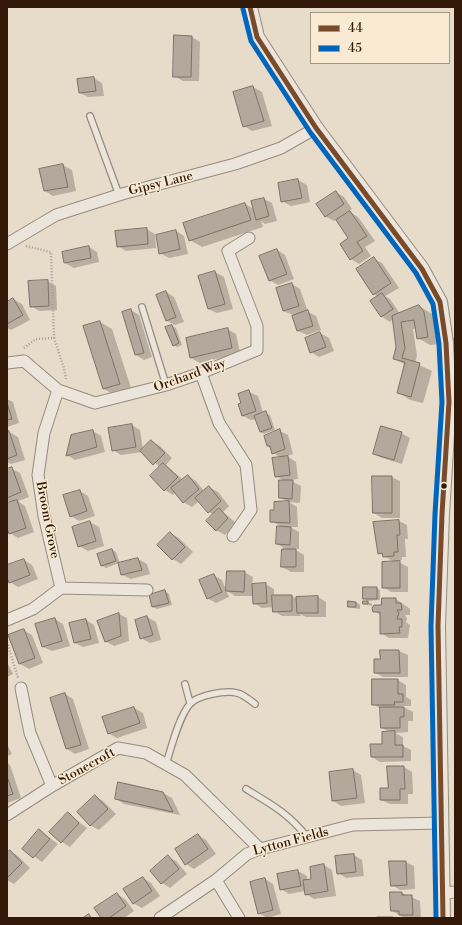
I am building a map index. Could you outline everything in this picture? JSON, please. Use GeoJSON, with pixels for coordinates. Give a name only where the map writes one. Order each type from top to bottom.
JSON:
{"type":"FeatureCollection","features":[{"type":"Feature","properties":{"kind":"street"},"geometry":{"type":"LineString","coordinates":[[250,7],[257,37],[316,128],[422,269],[440,302],[452,403],[442,514],[438,626],[441,823],[449,893],[443,918]]}},
{"type":"Feature","properties":{"kind":"street","name":"Gipsy Lane"},"geometry":{"type":"LineString","coordinates":[[9,243],[56,215],[119,195],[235,164],[281,148],[316,128]]}},
{"type":"Feature","properties":{"kind":"street","name":"Orchard Way"},"geometry":{"type":"LineString","coordinates":[[7,363],[24,361],[63,392],[95,403],[166,385],[201,373],[257,350],[257,326],[228,251],[249,238]]}},
{"type":"Feature","properties":{"kind":"street"},"geometry":{"type":"LineString","coordinates":[[201,373],[220,422],[246,466],[251,510],[233,536]]}},
{"type":"Feature","properties":{"kind":"street","name":"Broom Grove"},"geometry":{"type":"LineString","coordinates":[[61,588],[44,516],[38,475],[44,433],[63,392]]}},
{"type":"Feature","properties":{"kind":"street"},"geometry":{"type":"LineString","coordinates":[[7,620],[33,610],[61,588],[147,590]]}},
{"type":"Feature","properties":{"kind":"street"},"geometry":{"type":"LineString","coordinates":[[21,688],[30,732],[52,786]]}},
{"type":"Feature","properties":{"kind":"street","name":"Stonecroft"},"geometry":{"type":"LineString","coordinates":[[7,815],[52,786],[118,748],[146,753],[185,775],[260,849]]}},
{"type":"Feature","properties":{"kind":"street","name":"Lytton Fields"},"geometry":{"type":"LineString","coordinates":[[160,918],[216,880],[247,854],[260,849],[354,826],[441,823]]}},
{"type":"Feature","properties":{"kind":"street"},"geometry":{"type":"LineString","coordinates":[[216,880],[239,918]]}},
{"type":"Feature","properties":{"kind":"lane"},"geometry":{"type":"LineString","coordinates":[[90,116],[119,195]]}},
{"type":"Feature","properties":{"kind":"lane"},"geometry":{"type":"LineString","coordinates":[[142,307],[166,385]]}},
{"type":"Feature","properties":{"kind":"lane"},"geometry":{"type":"LineString","coordinates":[[185,684],[190,703]]}},
{"type":"Feature","properties":{"kind":"lane"},"geometry":{"type":"LineString","coordinates":[[166,764],[179,725],[190,703],[207,696],[225,692],[238,693],[256,704]]}},
{"type":"Feature","properties":{"kind":"lane"},"geometry":{"type":"LineString","coordinates":[[246,789],[281,810],[295,822],[307,837]]}},
{"type":"Feature","properties":{"kind":"path"},"geometry":{"type":"LineString","coordinates":[[9,243],[51,252],[54,338],[64,368],[63,392]]}},
{"type":"Feature","properties":{"kind":"path"},"geometry":{"type":"LineString","coordinates":[[18,352],[36,339],[54,338]]}},
{"type":"Feature","properties":{"kind":"path"},"geometry":{"type":"LineString","coordinates":[[7,642],[21,688]]}},
{"type":"Feature","properties":{"kind":"building"},"geometry":{"type":"Polygon","coordinates":[[[174,35],[192,36],[191,77],[173,77],[174,35]]]}},
{"type":"Feature","properties":{"kind":"building"},"geometry":{"type":"Polygon","coordinates":[[[94,77],[96,91],[79,93],[77,79],[94,77]]]}},
{"type":"Feature","properties":{"kind":"building"},"geometry":{"type":"Polygon","coordinates":[[[253,86],[264,121],[243,127],[233,92],[253,86]]]}},
{"type":"Feature","properties":{"kind":"building"},"geometry":{"type":"Polygon","coordinates":[[[63,164],[68,187],[44,191],[39,169],[63,164]]]}},
{"type":"Feature","properties":{"kind":"building"},"geometry":{"type":"Polygon","coordinates":[[[298,179],[302,198],[281,202],[278,183],[298,179]]]}},
{"type":"Feature","properties":{"kind":"building"},"geometry":{"type":"Polygon","coordinates":[[[336,191],[344,204],[325,217],[316,204],[336,191]]]}},
{"type":"Feature","properties":{"kind":"building"},"geometry":{"type":"Polygon","coordinates":[[[264,198],[269,216],[256,220],[251,201],[264,198]]]}},
{"type":"Feature","properties":{"kind":"building"},"geometry":{"type":"Polygon","coordinates":[[[245,203],[251,220],[189,241],[183,223],[245,203]]]}},
{"type":"Feature","properties":{"kind":"building"},"geometry":{"type":"Polygon","coordinates":[[[350,211],[367,236],[357,242],[363,251],[350,260],[340,244],[348,238],[336,220],[350,211]]]}},
{"type":"Feature","properties":{"kind":"building"},"geometry":{"type":"Polygon","coordinates":[[[147,228],[148,244],[117,247],[115,231],[147,228]]]}},
{"type":"Feature","properties":{"kind":"building"},"geometry":{"type":"Polygon","coordinates":[[[176,230],[180,249],[159,254],[156,235],[176,230]]]}},
{"type":"Feature","properties":{"kind":"building"},"geometry":{"type":"Polygon","coordinates":[[[89,246],[91,258],[64,263],[62,252],[89,246]]]}},
{"type":"Feature","properties":{"kind":"building"},"geometry":{"type":"Polygon","coordinates":[[[277,249],[287,274],[269,281],[259,256],[277,249]]]}},
{"type":"Feature","properties":{"kind":"building"},"geometry":{"type":"Polygon","coordinates":[[[374,257],[391,283],[373,295],[356,269],[374,257]]]}},
{"type":"Feature","properties":{"kind":"building"},"geometry":{"type":"Polygon","coordinates":[[[215,271],[225,304],[208,309],[198,276],[215,271]]]}},
{"type":"Feature","properties":{"kind":"building"},"geometry":{"type":"Polygon","coordinates":[[[48,280],[49,306],[30,307],[28,281],[48,280]]]}},
{"type":"Feature","properties":{"kind":"building"},"geometry":{"type":"Polygon","coordinates":[[[292,283],[299,306],[283,311],[276,288],[292,283]]]}},
{"type":"Feature","properties":{"kind":"building"},"geometry":{"type":"Polygon","coordinates":[[[166,291],[176,317],[166,321],[156,295],[166,291]]]}},
{"type":"Feature","properties":{"kind":"building"},"geometry":{"type":"Polygon","coordinates":[[[382,293],[393,309],[381,317],[370,301],[382,293]]]}},
{"type":"Feature","properties":{"kind":"building"},"geometry":{"type":"Polygon","coordinates":[[[13,298],[23,315],[7,324],[7,302],[13,298]]]}},
{"type":"Feature","properties":{"kind":"building"},"geometry":{"type":"Polygon","coordinates":[[[419,305],[424,312],[428,337],[417,339],[414,320],[401,322],[405,348],[402,358],[420,363],[411,397],[397,393],[405,362],[393,359],[396,347],[392,316],[419,305]]]}},
{"type":"Feature","properties":{"kind":"building"},"geometry":{"type":"Polygon","coordinates":[[[131,309],[144,353],[135,355],[122,312],[131,309]]]}},
{"type":"Feature","properties":{"kind":"building"},"geometry":{"type":"Polygon","coordinates":[[[308,310],[313,326],[297,331],[292,316],[308,310]]]}},
{"type":"Feature","properties":{"kind":"building"},"geometry":{"type":"Polygon","coordinates":[[[100,321],[120,384],[103,389],[83,326],[100,321]]]}},
{"type":"Feature","properties":{"kind":"building"},"geometry":{"type":"Polygon","coordinates":[[[172,325],[179,343],[173,346],[165,327],[172,325]]]}},
{"type":"Feature","properties":{"kind":"building"},"geometry":{"type":"Polygon","coordinates":[[[228,328],[232,348],[190,358],[186,338],[228,328]]]}},
{"type":"Feature","properties":{"kind":"building"},"geometry":{"type":"Polygon","coordinates":[[[320,332],[326,347],[310,353],[305,338],[320,332]]]}},
{"type":"Feature","properties":{"kind":"building"},"geometry":{"type":"Polygon","coordinates":[[[452,339],[455,339],[455,355],[452,339]]]}},
{"type":"Feature","properties":{"kind":"building"},"geometry":{"type":"Polygon","coordinates":[[[249,390],[256,411],[242,416],[238,404],[241,403],[238,394],[249,390]]]}},
{"type":"Feature","properties":{"kind":"building"},"geometry":{"type":"Polygon","coordinates":[[[7,403],[12,419],[7,420],[7,403]]]}},
{"type":"Feature","properties":{"kind":"building"},"geometry":{"type":"Polygon","coordinates":[[[266,411],[272,428],[260,432],[254,416],[266,411]]]}},
{"type":"Feature","properties":{"kind":"building"},"geometry":{"type":"Polygon","coordinates":[[[132,424],[136,447],[112,451],[108,428],[132,424]]]}},
{"type":"Feature","properties":{"kind":"building"},"geometry":{"type":"Polygon","coordinates":[[[381,426],[402,432],[394,460],[373,454],[381,426]]]}},
{"type":"Feature","properties":{"kind":"building"},"geometry":{"type":"Polygon","coordinates":[[[280,429],[285,449],[272,454],[270,446],[267,446],[264,436],[280,429]]]}},
{"type":"Feature","properties":{"kind":"building"},"geometry":{"type":"Polygon","coordinates":[[[93,430],[97,447],[66,456],[71,435],[93,430]]]}},
{"type":"Feature","properties":{"kind":"building"},"geometry":{"type":"Polygon","coordinates":[[[9,431],[17,455],[7,459],[7,432],[9,431]]]}},
{"type":"Feature","properties":{"kind":"building"},"geometry":{"type":"Polygon","coordinates":[[[151,440],[165,453],[153,465],[140,451],[151,440]]]}},
{"type":"Feature","properties":{"kind":"building"},"geometry":{"type":"Polygon","coordinates":[[[288,456],[290,475],[275,477],[272,458],[288,456]]]}},
{"type":"Feature","properties":{"kind":"building"},"geometry":{"type":"Polygon","coordinates":[[[163,463],[178,477],[164,491],[150,476],[163,463]]]}},
{"type":"Feature","properties":{"kind":"building"},"geometry":{"type":"Polygon","coordinates":[[[12,467],[21,492],[7,498],[7,469],[12,467]]]}},
{"type":"Feature","properties":{"kind":"building"},"geometry":{"type":"Polygon","coordinates":[[[188,475],[199,489],[183,503],[171,488],[188,475]]]}},
{"type":"Feature","properties":{"kind":"building"},"geometry":{"type":"Polygon","coordinates":[[[372,476],[392,476],[392,513],[373,513],[372,476]]]}},
{"type":"Feature","properties":{"kind":"building"},"geometry":{"type":"Polygon","coordinates":[[[279,480],[293,480],[292,499],[279,498],[279,480]]]}},
{"type":"Feature","properties":{"kind":"building"},"geometry":{"type":"Polygon","coordinates":[[[209,486],[221,501],[208,513],[195,498],[209,486]]]}},
{"type":"Feature","properties":{"kind":"building"},"geometry":{"type":"Polygon","coordinates":[[[80,490],[87,511],[70,517],[63,495],[80,490]]]}},
{"type":"Feature","properties":{"kind":"building"},"geometry":{"type":"Polygon","coordinates":[[[17,500],[26,528],[9,534],[7,528],[7,503],[17,500]]]}},
{"type":"Feature","properties":{"kind":"building"},"geometry":{"type":"Polygon","coordinates":[[[289,501],[290,523],[270,522],[270,510],[274,510],[274,502],[289,501]]]}},
{"type":"Feature","properties":{"kind":"building"},"geometry":{"type":"Polygon","coordinates":[[[219,508],[228,518],[216,531],[206,521],[219,508]]]}},
{"type":"Feature","properties":{"kind":"building"},"geometry":{"type":"Polygon","coordinates":[[[399,520],[400,535],[397,535],[398,552],[394,552],[394,556],[383,557],[382,553],[378,554],[373,522],[399,520]]]}},
{"type":"Feature","properties":{"kind":"building"},"geometry":{"type":"Polygon","coordinates":[[[90,521],[96,541],[78,547],[72,527],[90,521]]]}},
{"type":"Feature","properties":{"kind":"building"},"geometry":{"type":"Polygon","coordinates":[[[277,526],[291,527],[290,545],[276,544],[277,526]]]}},
{"type":"Feature","properties":{"kind":"building"},"geometry":{"type":"Polygon","coordinates":[[[170,532],[185,547],[172,560],[157,545],[170,532]]]}},
{"type":"Feature","properties":{"kind":"building"},"geometry":{"type":"Polygon","coordinates":[[[112,549],[116,561],[101,566],[97,554],[112,549]]]}},
{"type":"Feature","properties":{"kind":"building"},"geometry":{"type":"Polygon","coordinates":[[[282,549],[296,549],[296,567],[281,567],[282,549]]]}},
{"type":"Feature","properties":{"kind":"building"},"geometry":{"type":"Polygon","coordinates":[[[138,558],[142,570],[121,575],[118,563],[138,558]]]}},
{"type":"Feature","properties":{"kind":"building"},"geometry":{"type":"Polygon","coordinates":[[[24,559],[30,575],[9,583],[7,577],[7,565],[24,559]]]}},
{"type":"Feature","properties":{"kind":"building"},"geometry":{"type":"Polygon","coordinates":[[[400,561],[400,588],[382,588],[382,562],[400,561]]]}},
{"type":"Feature","properties":{"kind":"building"},"geometry":{"type":"Polygon","coordinates":[[[227,571],[245,571],[244,592],[226,591],[227,571]]]}},
{"type":"Feature","properties":{"kind":"building"},"geometry":{"type":"Polygon","coordinates":[[[214,574],[222,592],[207,599],[199,580],[214,574]]]}},
{"type":"Feature","properties":{"kind":"building"},"geometry":{"type":"Polygon","coordinates":[[[266,583],[267,603],[253,604],[252,584],[266,583]]]}},
{"type":"Feature","properties":{"kind":"building"},"geometry":{"type":"Polygon","coordinates":[[[363,587],[377,587],[377,599],[363,599],[363,587]]]}},
{"type":"Feature","properties":{"kind":"building"},"geometry":{"type":"Polygon","coordinates":[[[165,590],[169,603],[152,607],[149,595],[165,590]]]}},
{"type":"Feature","properties":{"kind":"building"},"geometry":{"type":"Polygon","coordinates":[[[272,595],[292,595],[292,611],[273,612],[272,595]]]}},
{"type":"Feature","properties":{"kind":"building"},"geometry":{"type":"Polygon","coordinates":[[[318,596],[318,613],[297,613],[296,597],[318,596]]]}},
{"type":"Feature","properties":{"kind":"building"},"geometry":{"type":"Polygon","coordinates":[[[382,598],[396,598],[396,603],[401,603],[402,610],[397,610],[399,613],[397,619],[402,619],[402,627],[399,627],[400,633],[380,634],[380,612],[373,612],[372,608],[374,605],[381,605],[382,598]]]}},
{"type":"Feature","properties":{"kind":"building"},"geometry":{"type":"Polygon","coordinates":[[[348,601],[356,602],[356,607],[348,607],[348,601]]]}},
{"type":"Feature","properties":{"kind":"building"},"geometry":{"type":"Polygon","coordinates":[[[363,601],[368,601],[368,604],[363,604],[363,601]]]}},
{"type":"Feature","properties":{"kind":"building"},"geometry":{"type":"Polygon","coordinates":[[[119,613],[121,636],[105,642],[97,621],[119,613]]]}},
{"type":"Feature","properties":{"kind":"building"},"geometry":{"type":"Polygon","coordinates":[[[147,616],[153,635],[140,639],[135,620],[147,616]]]}},
{"type":"Feature","properties":{"kind":"building"},"geometry":{"type":"Polygon","coordinates":[[[55,618],[62,641],[42,647],[35,624],[55,618]]]}},
{"type":"Feature","properties":{"kind":"building"},"geometry":{"type":"Polygon","coordinates":[[[86,619],[91,639],[74,643],[69,623],[86,619]]]}},
{"type":"Feature","properties":{"kind":"building"},"geometry":{"type":"Polygon","coordinates":[[[24,629],[35,658],[19,664],[8,635],[24,629]]]}},
{"type":"Feature","properties":{"kind":"building"},"geometry":{"type":"Polygon","coordinates":[[[380,650],[399,650],[400,673],[374,673],[374,659],[380,659],[380,650]]]}},
{"type":"Feature","properties":{"kind":"building"},"geometry":{"type":"Polygon","coordinates":[[[372,679],[398,679],[398,694],[403,694],[403,702],[394,702],[395,705],[372,705],[372,679]]]}},
{"type":"Feature","properties":{"kind":"building"},"geometry":{"type":"Polygon","coordinates":[[[65,693],[81,745],[66,749],[50,698],[65,693]]]}},
{"type":"Feature","properties":{"kind":"building"},"geometry":{"type":"Polygon","coordinates":[[[134,707],[140,723],[108,734],[102,717],[134,707]]]}},
{"type":"Feature","properties":{"kind":"building"},"geometry":{"type":"Polygon","coordinates":[[[380,707],[404,707],[404,717],[400,717],[400,728],[381,728],[380,707]]]}},
{"type":"Feature","properties":{"kind":"building"},"geometry":{"type":"Polygon","coordinates":[[[395,731],[395,745],[403,745],[403,757],[371,757],[370,744],[382,744],[382,732],[395,731]]]}},
{"type":"Feature","properties":{"kind":"building"},"geometry":{"type":"Polygon","coordinates":[[[387,766],[404,766],[405,789],[400,789],[400,800],[380,800],[380,788],[388,788],[387,766]]]}},
{"type":"Feature","properties":{"kind":"building"},"geometry":{"type":"Polygon","coordinates":[[[353,769],[357,798],[332,801],[329,772],[353,769]]]}},
{"type":"Feature","properties":{"kind":"building"},"geometry":{"type":"Polygon","coordinates":[[[7,776],[13,794],[7,796],[7,776]]]}},
{"type":"Feature","properties":{"kind":"building"},"geometry":{"type":"Polygon","coordinates":[[[118,782],[163,792],[173,812],[115,799],[118,782]]]}},
{"type":"Feature","properties":{"kind":"building"},"geometry":{"type":"Polygon","coordinates":[[[95,795],[108,809],[90,826],[77,812],[95,795]]]}},
{"type":"Feature","properties":{"kind":"building"},"geometry":{"type":"Polygon","coordinates":[[[68,812],[79,823],[61,843],[49,832],[68,812]]]}},
{"type":"Feature","properties":{"kind":"building"},"geometry":{"type":"Polygon","coordinates":[[[39,829],[50,839],[33,858],[22,849],[39,829]]]}},
{"type":"Feature","properties":{"kind":"building"},"geometry":{"type":"Polygon","coordinates":[[[198,834],[208,849],[185,865],[175,849],[198,834]]]}},
{"type":"Feature","properties":{"kind":"building"},"geometry":{"type":"Polygon","coordinates":[[[10,850],[22,863],[7,878],[7,853],[10,850]]]}},
{"type":"Feature","properties":{"kind":"building"},"geometry":{"type":"Polygon","coordinates":[[[354,854],[356,872],[337,874],[335,856],[354,854]]]}},
{"type":"Feature","properties":{"kind":"building"},"geometry":{"type":"Polygon","coordinates":[[[168,855],[179,869],[161,884],[150,871],[168,855]]]}},
{"type":"Feature","properties":{"kind":"building"},"geometry":{"type":"Polygon","coordinates":[[[389,861],[406,861],[407,885],[391,886],[389,861]]]}},
{"type":"Feature","properties":{"kind":"building"},"geometry":{"type":"Polygon","coordinates":[[[324,864],[328,891],[305,895],[303,880],[311,879],[310,867],[324,864]]]}},
{"type":"Feature","properties":{"kind":"building"},"geometry":{"type":"Polygon","coordinates":[[[298,870],[301,886],[280,890],[277,874],[298,870]]]}},
{"type":"Feature","properties":{"kind":"building"},"geometry":{"type":"Polygon","coordinates":[[[143,877],[152,891],[133,904],[123,889],[143,877]]]}},
{"type":"Feature","properties":{"kind":"building"},"geometry":{"type":"Polygon","coordinates":[[[265,878],[273,910],[258,914],[250,882],[265,878]]]}},
{"type":"Feature","properties":{"kind":"building"},"geometry":{"type":"Polygon","coordinates":[[[390,892],[402,892],[402,895],[412,895],[413,915],[399,915],[399,911],[391,911],[390,892]]]}},
{"type":"Feature","properties":{"kind":"building"},"geometry":{"type":"Polygon","coordinates":[[[117,893],[126,906],[109,918],[101,918],[94,908],[117,893]]]}},
{"type":"Feature","properties":{"kind":"building"},"geometry":{"type":"Polygon","coordinates":[[[89,914],[91,918],[83,918],[89,914]]]}},
{"type":"Feature","properties":{"kind":"building"},"geometry":{"type":"Polygon","coordinates":[[[393,917],[393,918],[377,918],[393,917]]]}},
{"type":"Feature","properties":{"kind":"transit line","name":"44"},"geometry":{"type":"LineString","coordinates":[[250,7],[257,37],[316,128],[422,269],[440,302],[446,343],[449,402],[442,514],[438,626],[443,918]]}},
{"type":"Feature","properties":{"kind":"transit line","name":"45"},"geometry":{"type":"LineString","coordinates":[[243,9],[251,41],[310,132],[416,273],[433,304],[439,344],[442,402],[435,514],[431,626],[436,918]]}}]}
